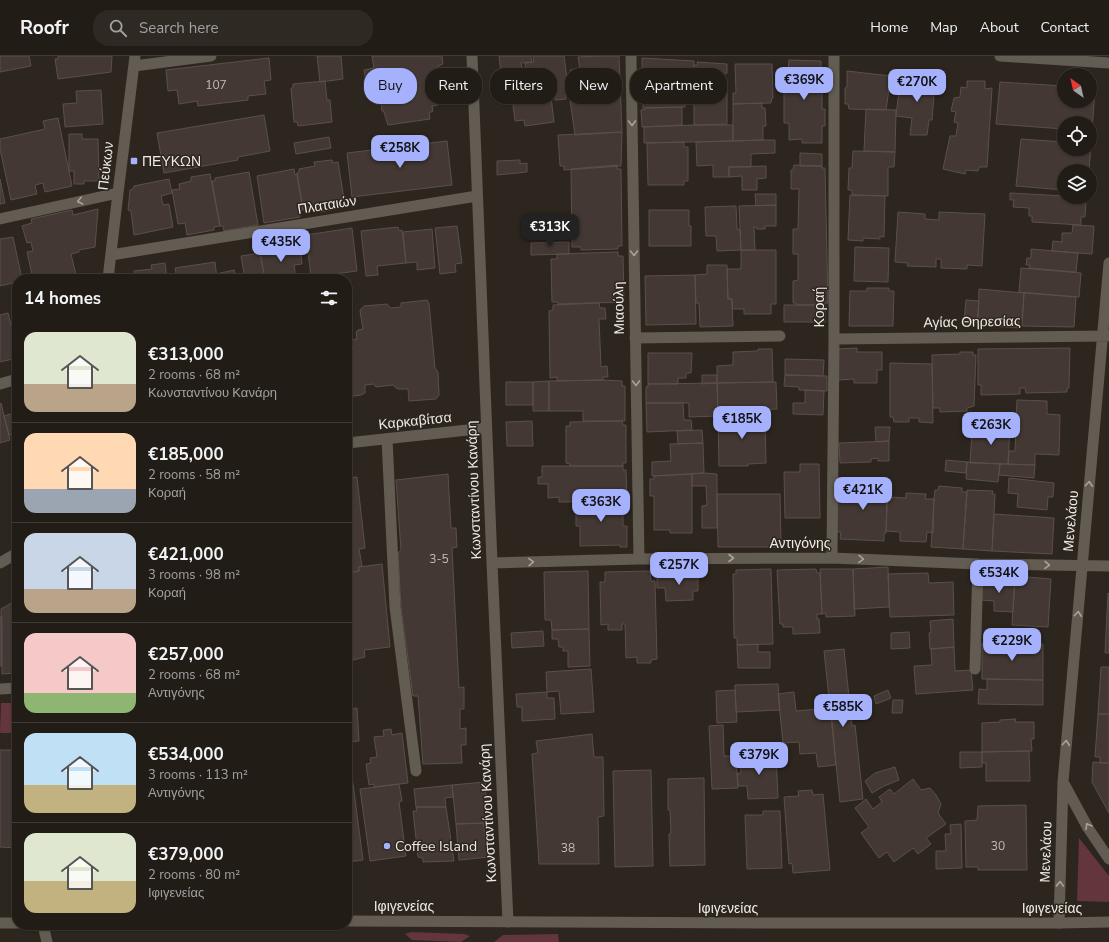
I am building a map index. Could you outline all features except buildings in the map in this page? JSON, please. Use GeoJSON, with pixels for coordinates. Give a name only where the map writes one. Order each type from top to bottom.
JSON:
{"type":"FeatureCollection","features":[{"type":"Feature","properties":{"kind":"street"},"geometry":{"type":"LineString","coordinates":[[135,61],[211,56]]}},
{"type":"Feature","properties":{"kind":"street","name":"Κωνσταντίνου Κανάρη"},"geometry":{"type":"LineString","coordinates":[[472,56],[486,428],[508,922]]}},
{"type":"Feature","properties":{"kind":"street","name":"Μιαούλη"},"geometry":{"type":"LineString","coordinates":[[631,56],[640,559]]}},
{"type":"Feature","properties":{"kind":"street","name":"Κοραή"},"geometry":{"type":"LineString","coordinates":[[832,558],[834,56]]}},
{"type":"Feature","properties":{"kind":"street"},"geometry":{"type":"LineString","coordinates":[[1000,56],[1109,63]]}},
{"type":"Feature","properties":{"kind":"street","name":"Πεύκων"},"geometry":{"type":"LineString","coordinates":[[109,274],[135,61]]}},
{"type":"Feature","properties":{"kind":"street"},"geometry":{"type":"LineString","coordinates":[[0,219],[118,193]]}},
{"type":"Feature","properties":{"kind":"street","name":"Πλαταιών"},"geometry":{"type":"LineString","coordinates":[[111,255],[477,196]]}},
{"type":"Feature","properties":{"kind":"street","name":"Μενελάου"},"geometry":{"type":"LineString","coordinates":[[1059,923],[1063,782],[1082,565],[1106,336],[1109,263]]}},
{"type":"Feature","properties":{"kind":"street"},"geometry":{"type":"LineString","coordinates":[[635,338],[780,336]]}},
{"type":"Feature","properties":{"kind":"street","name":"Αγίας Θηρεσίας"},"geometry":{"type":"LineString","coordinates":[[834,339],[1106,336]]}},
{"type":"Feature","properties":{"kind":"street"},"geometry":{"type":"LineString","coordinates":[[0,384],[12,380]]}},
{"type":"Feature","properties":{"kind":"street","name":"Καρκαβίτσα"},"geometry":{"type":"LineString","coordinates":[[352,442],[486,428]]}},
{"type":"Feature","properties":{"kind":"street"},"geometry":{"type":"LineString","coordinates":[[387,438],[395,607],[416,771]]}},
{"type":"Feature","properties":{"kind":"street"},"geometry":{"type":"LineString","coordinates":[[0,563],[12,556]]}},
{"type":"Feature","properties":{"kind":"street","name":"Αντιγόνης"},"geometry":{"type":"LineString","coordinates":[[492,563],[640,559],[832,558],[978,564],[1109,566]]}},
{"type":"Feature","properties":{"kind":"street"},"geometry":{"type":"LineString","coordinates":[[975,669],[978,564]]}},
{"type":"Feature","properties":{"kind":"street"},"geometry":{"type":"LineString","coordinates":[[0,689],[12,688]]}},
{"type":"Feature","properties":{"kind":"street"},"geometry":{"type":"LineString","coordinates":[[1063,782],[1088,828],[1109,859]]}},
{"type":"Feature","properties":{"kind":"street","name":"Ιφιγενείας"},"geometry":{"type":"LineString","coordinates":[[352,921],[1109,922]]}},
{"type":"Feature","properties":{"kind":"street"},"geometry":{"type":"LineString","coordinates":[[0,923],[12,923]]}},
{"type":"Feature","properties":{"kind":"street"},"geometry":{"type":"LineString","coordinates":[[44,930],[47,942]]}},
{"type":"Feature","properties":{"kind":"shaded area"},"geometry":{"type":"Polygon","coordinates":[[[1,703],[12,703],[12,733],[0,733],[1,703]]]}},
{"type":"Feature","properties":{"kind":"shaded area"},"geometry":{"type":"Polygon","coordinates":[[[1079,838],[1109,876],[1109,902],[1077,901],[1079,838]]]}},
{"type":"Feature","properties":{"kind":"shaded area"},"geometry":{"type":"Polygon","coordinates":[[[411,932],[464,934],[470,936],[461,942],[412,940],[405,934],[411,932]]]}},
{"type":"Feature","properties":{"kind":"shaded area"},"geometry":{"type":"Polygon","coordinates":[[[558,934],[559,942],[494,942],[503,935],[558,934]]]}},
{"type":"Feature","properties":{"kind":"place","name":"ΠΕΥΚΩΝ"},"geometry":{"type":"Point","coordinates":[134,161]}},
{"type":"Feature","properties":{"kind":"place","name":"Coffee Island"},"geometry":{"type":"Point","coordinates":[387,846]}}]}
